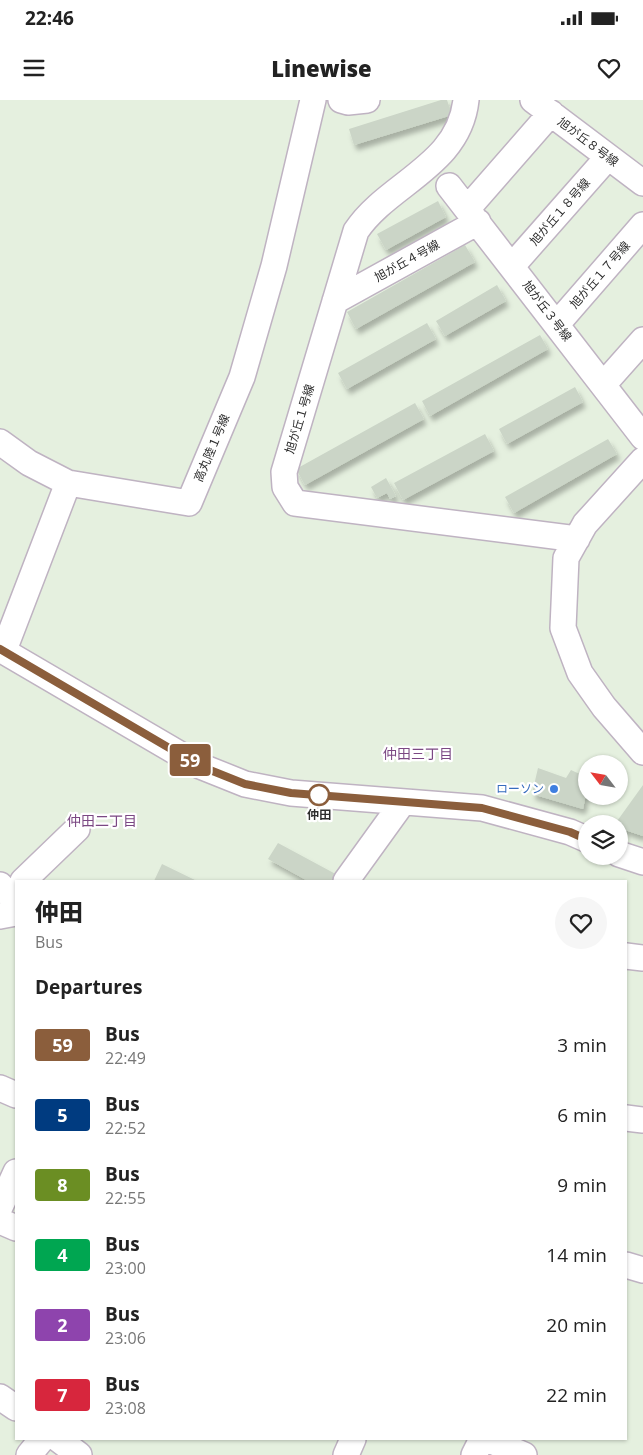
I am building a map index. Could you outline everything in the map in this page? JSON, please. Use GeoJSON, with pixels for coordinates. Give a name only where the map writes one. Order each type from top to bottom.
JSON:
{"type":"FeatureCollection","features":[{"type":"Feature","properties":{"kind":"street","name":"高丸陸１号線"},"geometry":{"type":"LineString","coordinates":[[68,483],[189,503],[242,377],[274,266],[313,100]]}},
{"type":"Feature","properties":{"kind":"street"},"geometry":{"type":"LineString","coordinates":[[341,100],[348,102],[367,100]]}},
{"type":"Feature","properties":{"kind":"street","name":"旭が丘１号線"},"geometry":{"type":"LineString","coordinates":[[466,100],[464,113],[456,132],[444,149],[431,164],[364,218],[356,231],[284,472],[285,487],[295,503],[577,538]]}},
{"type":"Feature","properties":{"kind":"street","name":"旭が丘４号線"},"geometry":{"type":"LineString","coordinates":[[335,301],[473,215],[542,107]]}},
{"type":"Feature","properties":{"kind":"street","name":"旭が丘８号線"},"geometry":{"type":"LineString","coordinates":[[542,107],[643,183]]}},
{"type":"Feature","properties":{"kind":"street","name":"旭が丘１８号線"},"geometry":{"type":"LineString","coordinates":[[512,266],[608,157]]}},
{"type":"Feature","properties":{"kind":"street","name":"旭が丘３号線"},"geometry":{"type":"LineString","coordinates":[[449,186],[643,437]]}},
{"type":"Feature","properties":{"kind":"street","name":"旭が丘１７号線"},"geometry":{"type":"LineString","coordinates":[[557,324],[643,225]]}},
{"type":"Feature","properties":{"kind":"street"},"geometry":{"type":"LineString","coordinates":[[603,385],[643,340]]}},
{"type":"Feature","properties":{"kind":"street"},"geometry":{"type":"LineString","coordinates":[[1,446],[29,464],[68,483],[2,650],[200,766],[245,784],[291,793],[482,808],[578,836]]}},
{"type":"Feature","properties":{"kind":"street"},"geometry":{"type":"LineString","coordinates":[[640,471],[585,524],[566,558],[563,628],[580,673],[604,707],[643,752]]}},
{"type":"Feature","properties":{"kind":"street"},"geometry":{"type":"LineString","coordinates":[[355,879],[403,802]]}},
{"type":"Feature","properties":{"kind":"street"},"geometry":{"type":"LineString","coordinates":[[28,880],[77,829]]}},
{"type":"Feature","properties":{"kind":"street"},"geometry":{"type":"LineString","coordinates":[[628,857],[643,862]]}},
{"type":"Feature","properties":{"kind":"street"},"geometry":{"type":"LineString","coordinates":[[627,956],[643,958]]}},
{"type":"Feature","properties":{"kind":"street"},"geometry":{"type":"LineString","coordinates":[[0,1088],[15,1094]]}},
{"type":"Feature","properties":{"kind":"street"},"geometry":{"type":"LineString","coordinates":[[627,1118],[643,1120]]}},
{"type":"Feature","properties":{"kind":"street"},"geometry":{"type":"LineString","coordinates":[[0,1207],[15,1174]]}},
{"type":"Feature","properties":{"kind":"street"},"geometry":{"type":"LineString","coordinates":[[0,1221],[15,1228]]}},
{"type":"Feature","properties":{"kind":"street"},"geometry":{"type":"LineString","coordinates":[[627,1265],[643,1270]]}},
{"type":"Feature","properties":{"kind":"street"},"geometry":{"type":"LineString","coordinates":[[0,1397],[15,1407]]}},
{"type":"Feature","properties":{"kind":"street"},"geometry":{"type":"LineString","coordinates":[[28,1455],[41,1440]]}},
{"type":"Feature","properties":{"kind":"street"},"geometry":{"type":"LineString","coordinates":[[59,1440],[80,1455]]}},
{"type":"Feature","properties":{"kind":"street"},"geometry":{"type":"LineString","coordinates":[[346,1455],[353,1440]]}},
{"type":"Feature","properties":{"kind":"street"},"geometry":{"type":"LineString","coordinates":[[474,1455],[482,1440]]}},
{"type":"Feature","properties":{"kind":"street"},"geometry":{"type":"LineString","coordinates":[[489,1440],[524,1455]]}},
{"type":"Feature","properties":{"kind":"building"},"geometry":{"type":"Polygon","coordinates":[[[441,100],[447,100],[452,115],[354,145],[349,129],[441,100]]]}},
{"type":"Feature","properties":{"kind":"building"},"geometry":{"type":"Polygon","coordinates":[[[438,201],[446,217],[386,250],[377,234],[438,201]]]}},
{"type":"Feature","properties":{"kind":"building"},"geometry":{"type":"Polygon","coordinates":[[[465,245],[475,262],[356,329],[347,312],[465,245]]]}},
{"type":"Feature","properties":{"kind":"building"},"geometry":{"type":"Polygon","coordinates":[[[497,285],[506,301],[445,336],[436,321],[497,285]]]}},
{"type":"Feature","properties":{"kind":"building"},"geometry":{"type":"Polygon","coordinates":[[[427,323],[436,339],[347,389],[338,373],[427,323]]]}},
{"type":"Feature","properties":{"kind":"building"},"geometry":{"type":"Polygon","coordinates":[[[540,335],[548,349],[430,416],[422,401],[540,335]]]}},
{"type":"Feature","properties":{"kind":"building"},"geometry":{"type":"Polygon","coordinates":[[[575,387],[583,402],[507,444],[499,429],[575,387]]]}},
{"type":"Feature","properties":{"kind":"building"},"geometry":{"type":"Polygon","coordinates":[[[415,403],[424,419],[305,485],[296,469],[415,403]]]}},
{"type":"Feature","properties":{"kind":"building"},"geometry":{"type":"Polygon","coordinates":[[[485,434],[494,451],[403,500],[394,483],[485,434]]]}},
{"type":"Feature","properties":{"kind":"building"},"geometry":{"type":"Polygon","coordinates":[[[608,439],[617,454],[514,513],[505,497],[608,439]]]}},
{"type":"Feature","properties":{"kind":"building"},"geometry":{"type":"Polygon","coordinates":[[[386,478],[396,496],[390,499],[387,493],[377,498],[371,487],[386,478]]]}},
{"type":"Feature","properties":{"kind":"building"},"geometry":{"type":"Polygon","coordinates":[[[538,768],[566,778],[571,770],[578,773],[578,805],[584,805],[583,809],[532,794],[538,768]]]}},
{"type":"Feature","properties":{"kind":"building"},"geometry":{"type":"Polygon","coordinates":[[[643,785],[643,836],[628,831],[628,815],[621,815],[643,785]]]}},
{"type":"Feature","properties":{"kind":"building"},"geometry":{"type":"Polygon","coordinates":[[[278,843],[343,878],[342,880],[306,880],[268,859],[278,843]]]}},
{"type":"Feature","properties":{"kind":"building"},"geometry":{"type":"Polygon","coordinates":[[[162,864],[195,880],[154,880],[162,864]]]}},
{"type":"Feature","properties":{"kind":"bus line","name":"59"},"geometry":{"type":"LineString","coordinates":[[0,649],[200,766],[245,784],[291,793],[482,808],[578,836]]}},
{"type":"Feature","properties":{"kind":"place","name":"ローソン"},"geometry":{"type":"Point","coordinates":[554,789]}},
{"type":"Feature","properties":{"kind":"place","name":"仲田"},"geometry":{"type":"Point","coordinates":[319,795]}},
{"type":"Feature","properties":{"kind":"district","name":"仲田三丁目"},"geometry":{"type":"Point","coordinates":[418,754]}},
{"type":"Feature","properties":{"kind":"district","name":"仲田二丁目"},"geometry":{"type":"Point","coordinates":[102,821]}}]}
